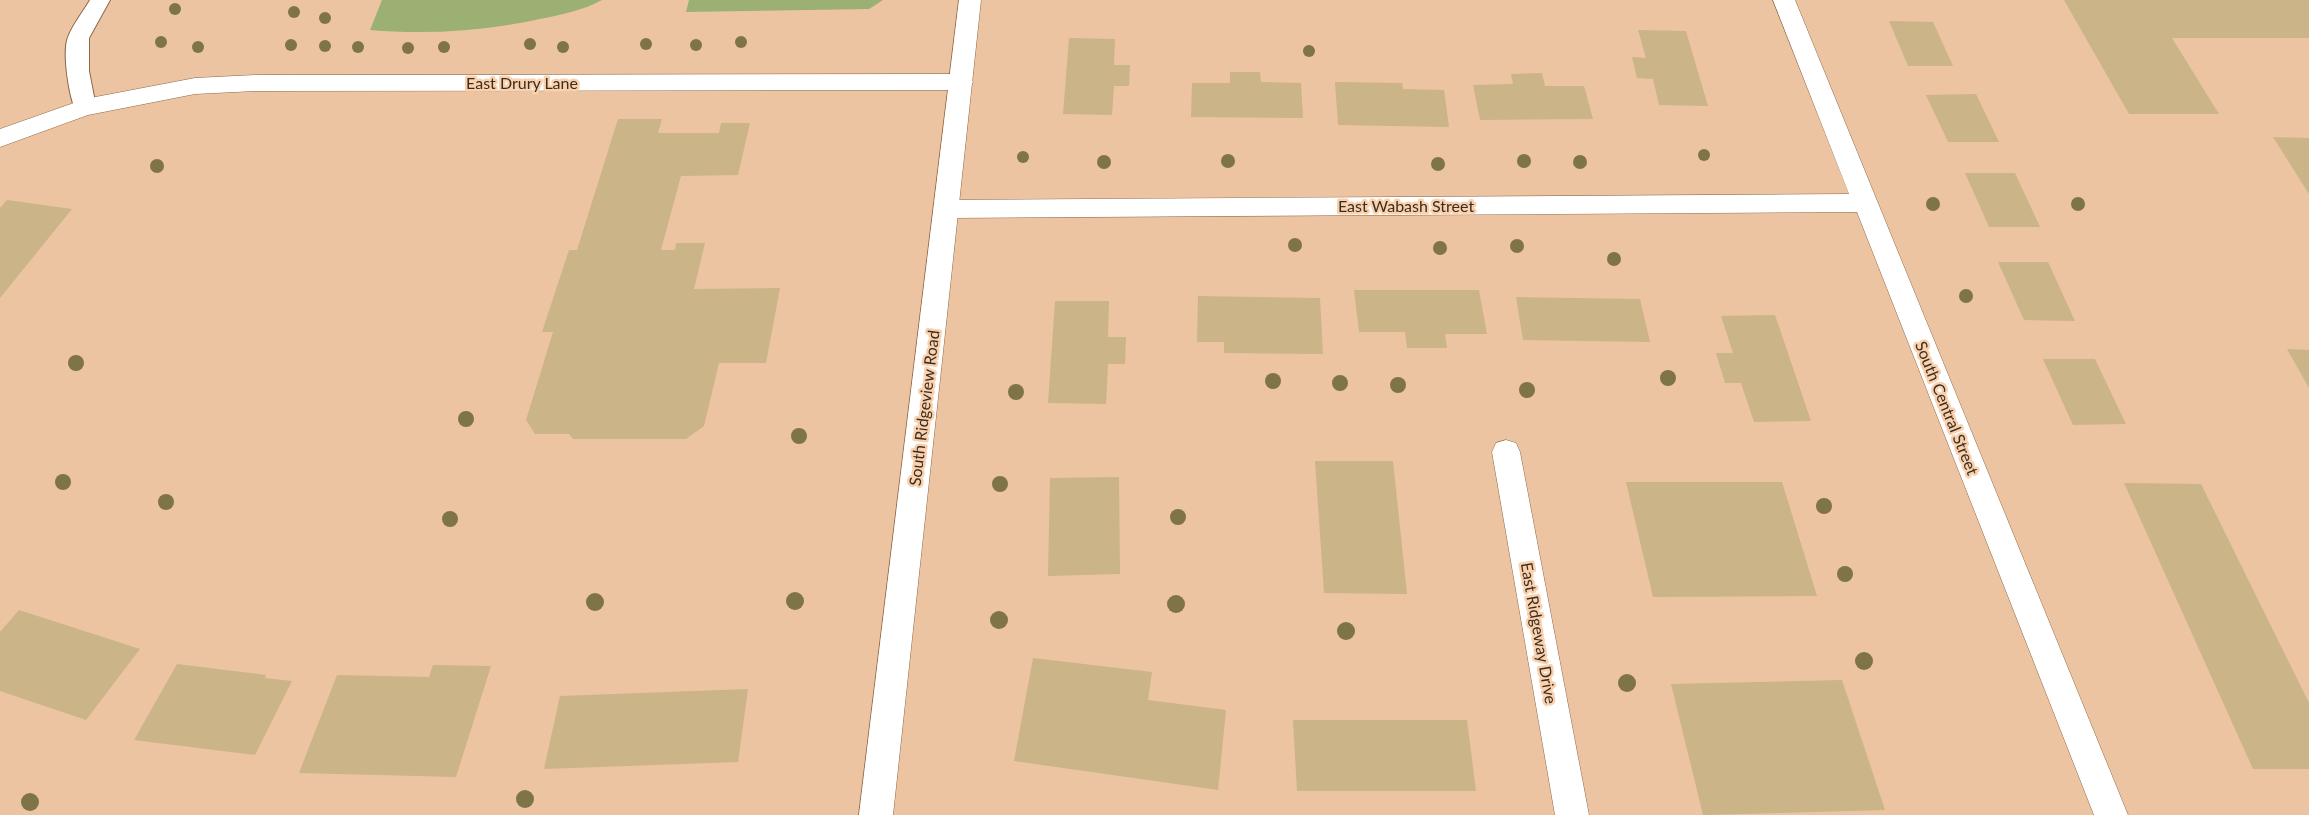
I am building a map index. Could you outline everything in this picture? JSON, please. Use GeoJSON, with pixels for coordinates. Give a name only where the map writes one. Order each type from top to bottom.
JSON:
{"type":"FeatureCollection","features":[{"type":"Feature","properties":{"kind":"street","name":"South Ridgeview Road"},"geometry":{"type":"LineString","coordinates":[[876,815],[970,0]]}},
{"type":"Feature","properties":{"kind":"street","name":"South Central Street"},"geometry":{"type":"LineString","coordinates":[[1784,0],[2111,815]]}},
{"type":"Feature","properties":{"kind":"street","name":"East Drury Lane"},"geometry":{"type":"LineString","coordinates":[[0,138],[85,107],[195,86],[255,83],[961,82]]}},
{"type":"Feature","properties":{"kind":"street","name":"East Wabash Street"},"geometry":{"type":"LineString","coordinates":[[947,209],[1865,203]]}},
{"type":"Feature","properties":{"kind":"street","name":"East Ridgeway Drive"},"geometry":{"type":"LineString","coordinates":[[1506,452],[1572,815]]}},
{"type":"Feature","properties":{"kind":"lane"},"geometry":{"type":"LineString","coordinates":[[85,107],[78,71],[78,38],[100,0]]}},
{"type":"Feature","properties":{"kind":"green space"},"geometry":{"type":"Polygon","coordinates":[[[382,0],[602,0],[588,7],[564,14],[477,29],[434,32],[370,30],[382,0]]]}},
{"type":"Feature","properties":{"kind":"green space"},"geometry":{"type":"Polygon","coordinates":[[[689,0],[883,0],[869,9],[686,12],[689,0]]]}},
{"type":"Feature","properties":{"kind":"building"},"geometry":{"type":"Polygon","coordinates":[[[2064,0],[2309,0],[2309,38],[2172,38],[2219,114],[2129,114],[2064,0]]]}},
{"type":"Feature","properties":{"kind":"building"},"geometry":{"type":"Polygon","coordinates":[[[1889,21],[1933,22],[1953,66],[1908,66],[1889,21]]]}},
{"type":"Feature","properties":{"kind":"building"},"geometry":{"type":"Polygon","coordinates":[[[1638,30],[1686,31],[1708,106],[1659,105],[1653,79],[1637,78],[1632,57],[1646,58],[1638,30]]]}},
{"type":"Feature","properties":{"kind":"building"},"geometry":{"type":"Polygon","coordinates":[[[1069,38],[1115,39],[1114,65],[1130,65],[1129,86],[1114,86],[1112,115],[1063,114],[1069,38]]]}},
{"type":"Feature","properties":{"kind":"building"},"geometry":{"type":"Polygon","coordinates":[[[1230,72],[1260,72],[1261,82],[1301,83],[1303,118],[1191,117],[1192,83],[1230,83],[1230,72]]]}},
{"type":"Feature","properties":{"kind":"building"},"geometry":{"type":"Polygon","coordinates":[[[1542,73],[1545,86],[1584,86],[1593,119],[1480,120],[1473,85],[1513,84],[1511,74],[1542,73]]]}},
{"type":"Feature","properties":{"kind":"building"},"geometry":{"type":"Polygon","coordinates":[[[1335,82],[1402,83],[1403,89],[1444,90],[1449,127],[1338,125],[1335,82]]]}},
{"type":"Feature","properties":{"kind":"building"},"geometry":{"type":"Polygon","coordinates":[[[1976,94],[1999,142],[1948,142],[1926,95],[1976,94]]]}},
{"type":"Feature","properties":{"kind":"building"},"geometry":{"type":"Polygon","coordinates":[[[618,119],[662,119],[658,133],[719,133],[721,123],[750,123],[738,175],[681,176],[661,250],[675,250],[676,243],[705,243],[694,289],[780,288],[766,363],[719,363],[704,426],[686,439],[573,439],[569,434],[535,434],[526,420],[553,332],[542,332],[569,250],[577,250],[618,119]]]}},
{"type":"Feature","properties":{"kind":"building"},"geometry":{"type":"Polygon","coordinates":[[[2273,137],[2309,138],[2309,194],[2273,137]]]}},
{"type":"Feature","properties":{"kind":"building"},"geometry":{"type":"Polygon","coordinates":[[[1965,173],[2015,173],[2040,227],[1989,227],[1965,173]]]}},
{"type":"Feature","properties":{"kind":"building"},"geometry":{"type":"Polygon","coordinates":[[[7,200],[72,209],[0,298],[0,208],[7,200]]]}},
{"type":"Feature","properties":{"kind":"building"},"geometry":{"type":"Polygon","coordinates":[[[1998,262],[2048,262],[2075,321],[2024,320],[1998,262]]]}},
{"type":"Feature","properties":{"kind":"building"},"geometry":{"type":"Polygon","coordinates":[[[1354,290],[1479,290],[1487,334],[1445,334],[1447,348],[1407,348],[1405,332],[1359,332],[1354,290]]]}},
{"type":"Feature","properties":{"kind":"building"},"geometry":{"type":"Polygon","coordinates":[[[1198,296],[1320,298],[1323,354],[1224,353],[1224,342],[1197,342],[1198,296]]]}},
{"type":"Feature","properties":{"kind":"building"},"geometry":{"type":"Polygon","coordinates":[[[1516,297],[1640,299],[1650,342],[1523,340],[1516,297]]]}},
{"type":"Feature","properties":{"kind":"building"},"geometry":{"type":"Polygon","coordinates":[[[1055,301],[1109,301],[1108,337],[1126,337],[1125,364],[1108,364],[1106,404],[1048,403],[1055,301]]]}},
{"type":"Feature","properties":{"kind":"building"},"geometry":{"type":"Polygon","coordinates":[[[1775,315],[1811,421],[1754,422],[1741,383],[1725,383],[1716,353],[1733,353],[1721,316],[1775,315]]]}},
{"type":"Feature","properties":{"kind":"building"},"geometry":{"type":"Polygon","coordinates":[[[2287,349],[2309,350],[2309,388],[2287,349]]]}},
{"type":"Feature","properties":{"kind":"building"},"geometry":{"type":"Polygon","coordinates":[[[2043,359],[2095,359],[2126,424],[2073,425],[2043,359]]]}},
{"type":"Feature","properties":{"kind":"building"},"geometry":{"type":"Polygon","coordinates":[[[1315,461],[1393,461],[1407,594],[1324,593],[1315,461]]]}},
{"type":"Feature","properties":{"kind":"building"},"geometry":{"type":"Polygon","coordinates":[[[1119,477],[1120,574],[1048,576],[1050,478],[1119,477]]]}},
{"type":"Feature","properties":{"kind":"building"},"geometry":{"type":"Polygon","coordinates":[[[1626,482],[1782,482],[1817,596],[1653,597],[1626,482]]]}},
{"type":"Feature","properties":{"kind":"building"},"geometry":{"type":"Polygon","coordinates":[[[2124,483],[2201,484],[2309,703],[2309,769],[2253,769],[2124,483]]]}},
{"type":"Feature","properties":{"kind":"building"},"geometry":{"type":"Polygon","coordinates":[[[19,610],[140,649],[86,720],[0,691],[0,632],[19,610]]]}},
{"type":"Feature","properties":{"kind":"building"},"geometry":{"type":"Polygon","coordinates":[[[1033,658],[1152,672],[1148,700],[1226,710],[1218,790],[1014,761],[1033,658]]]}},
{"type":"Feature","properties":{"kind":"building"},"geometry":{"type":"Polygon","coordinates":[[[177,664],[266,675],[265,678],[292,681],[255,755],[134,740],[177,664]]]}},
{"type":"Feature","properties":{"kind":"building"},"geometry":{"type":"Polygon","coordinates":[[[433,665],[491,666],[456,777],[299,773],[337,675],[429,677],[433,665]]]}},
{"type":"Feature","properties":{"kind":"building"},"geometry":{"type":"Polygon","coordinates":[[[1842,680],[1885,810],[1703,815],[1671,684],[1842,680]]]}},
{"type":"Feature","properties":{"kind":"building"},"geometry":{"type":"Polygon","coordinates":[[[748,689],[738,762],[544,769],[560,696],[748,689]]]}},
{"type":"Feature","properties":{"kind":"building"},"geometry":{"type":"Polygon","coordinates":[[[1293,720],[1467,720],[1476,791],[1297,791],[1293,720]]]}}]}
